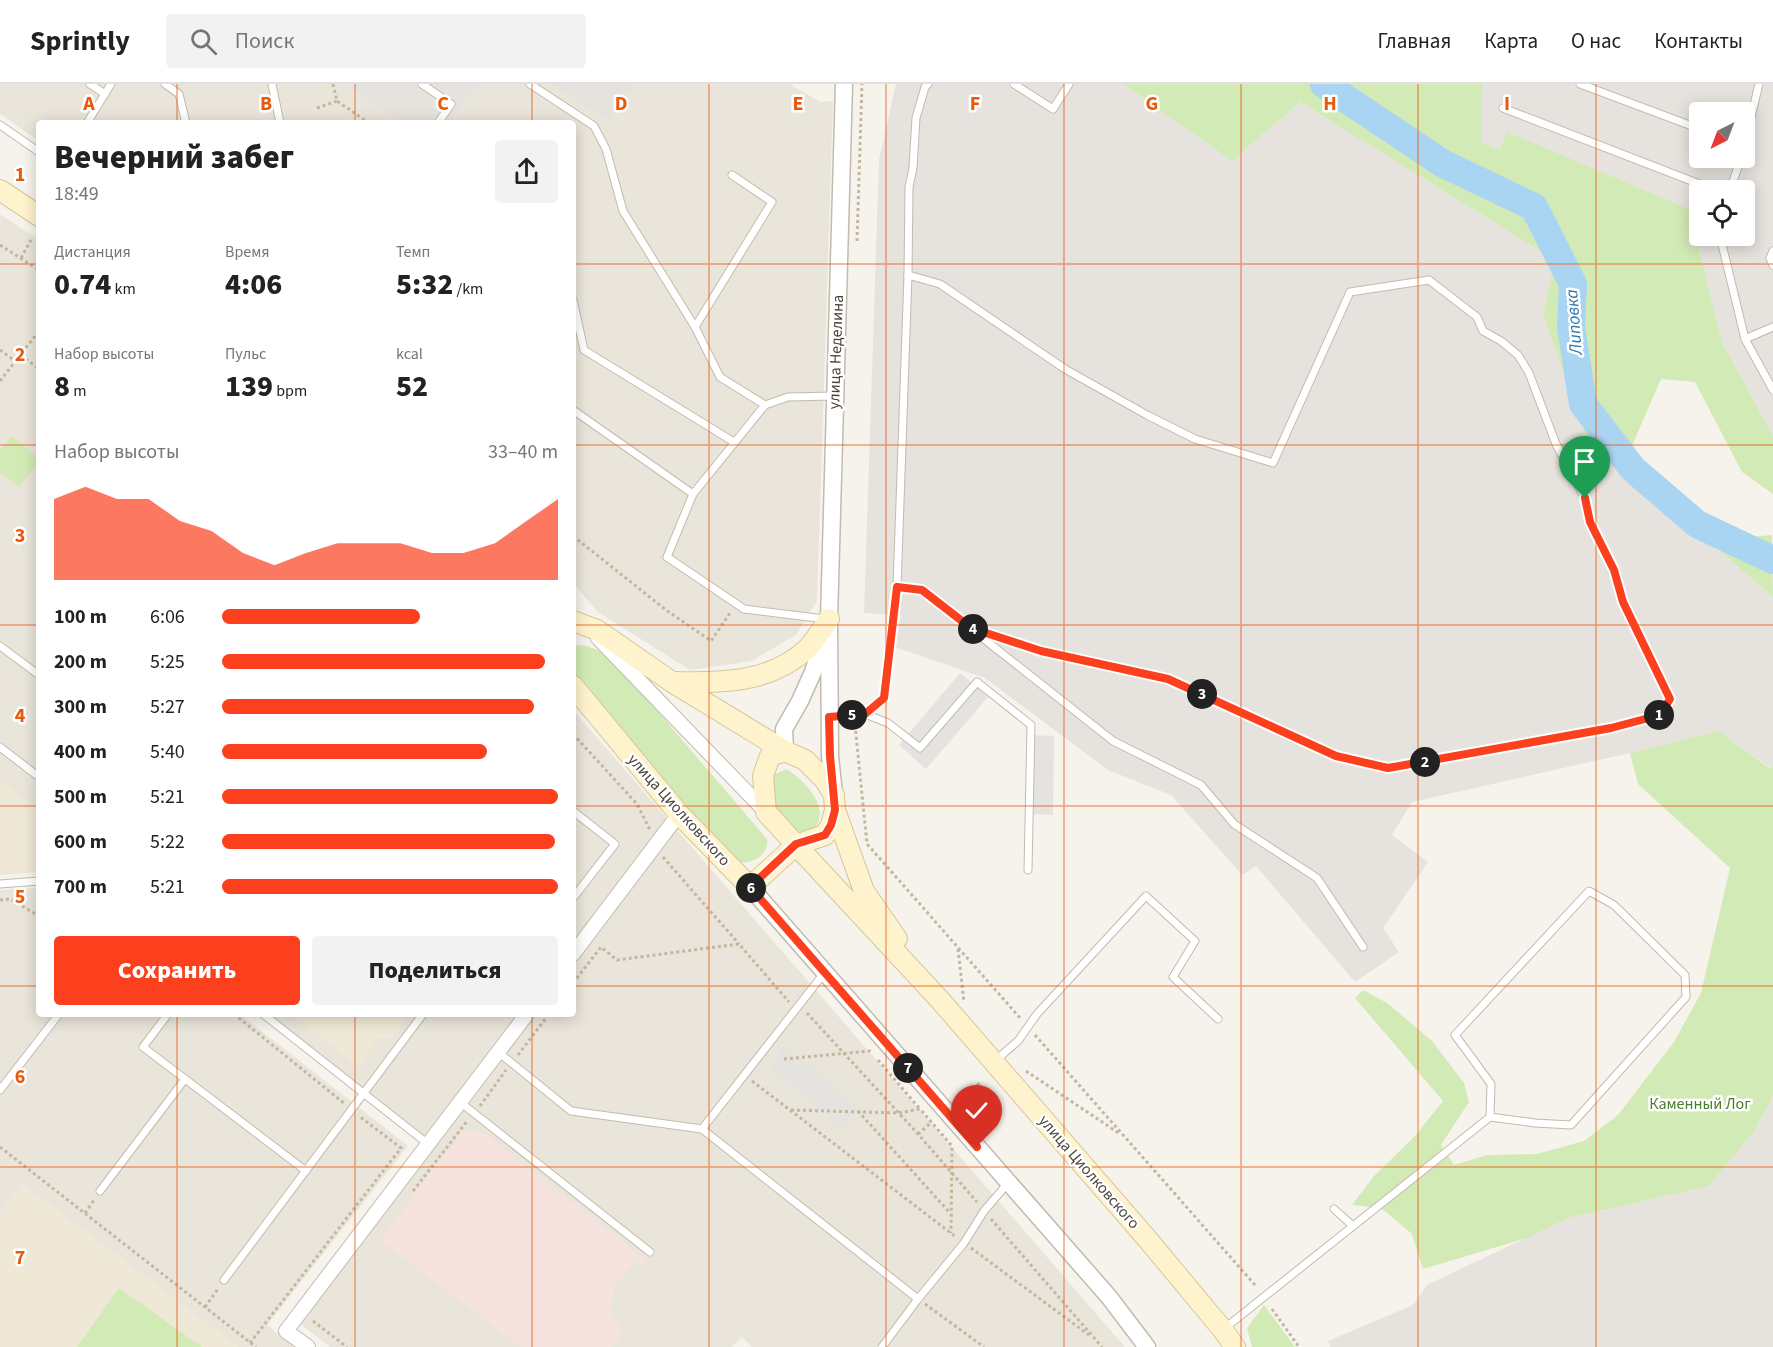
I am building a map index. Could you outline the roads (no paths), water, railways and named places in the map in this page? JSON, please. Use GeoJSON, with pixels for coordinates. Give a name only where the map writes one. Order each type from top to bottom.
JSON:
{"type":"FeatureCollection","features":[{"type":"Feature","properties":{"kind":"main road"},"geometry":{"type":"LineString","coordinates":[[0,190],[36,214]]}},
{"type":"Feature","properties":{"kind":"main road"},"geometry":{"type":"LineString","coordinates":[[672,682],[731,681],[769,673],[790,662],[808,648],[829,619]]}},
{"type":"Feature","properties":{"kind":"main road"},"geometry":{"type":"LineString","coordinates":[[580,622],[597,630],[672,682],[785,751],[806,760],[825,780],[835,802],[831,825],[825,835],[796,844],[750,887]]}},
{"type":"Feature","properties":{"kind":"main road","name":"улица Циолковского"},"geometry":{"type":"LineString","coordinates":[[576,690],[679,814],[750,887]]}},
{"type":"Feature","properties":{"kind":"main road"},"geometry":{"type":"LineString","coordinates":[[785,751],[770,756],[762,776],[766,812],[796,844]]}},
{"type":"Feature","properties":{"kind":"main road","name":"улица Циолковского"},"geometry":{"type":"LineString","coordinates":[[835,802],[864,891],[940,1000]]}},
{"type":"Feature","properties":{"kind":"main road","name":"улица Циолковского"},"geometry":{"type":"LineString","coordinates":[[796,844],[940,1000],[1149,1240],[1235,1347]]}},
{"type":"Feature","properties":{"kind":"street","name":"улица Неделина"},"geometry":{"type":"LineString","coordinates":[[835,802],[830,756],[829,619],[843,84]]}},
{"type":"Feature","properties":{"kind":"street","name":"улица Неделина"},"geometry":{"type":"LineString","coordinates":[[785,751],[784,729],[813,672],[829,619]]}},
{"type":"Feature","properties":{"kind":"street"},"geometry":{"type":"LineString","coordinates":[[580,622],[766,812]]}},
{"type":"Feature","properties":{"kind":"street"},"geometry":{"type":"LineString","coordinates":[[576,950],[679,814]]}},
{"type":"Feature","properties":{"kind":"street"},"geometry":{"type":"LineString","coordinates":[[750,887],[1109,1297],[1147,1347]]}},
{"type":"Feature","properties":{"kind":"street"},"geometry":{"type":"LineString","coordinates":[[308,1347],[286,1331],[525,1017]]}},
{"type":"Feature","properties":{"kind":"lane"},"geometry":{"type":"LineString","coordinates":[[90,84],[105,94]]}},
{"type":"Feature","properties":{"kind":"lane"},"geometry":{"type":"LineString","coordinates":[[89,120],[111,84]]}},
{"type":"Feature","properties":{"kind":"lane"},"geometry":{"type":"LineString","coordinates":[[165,84],[179,94],[185,120]]}},
{"type":"Feature","properties":{"kind":"lane"},"geometry":{"type":"LineString","coordinates":[[272,84],[279,120]]}},
{"type":"Feature","properties":{"kind":"lane"},"geometry":{"type":"LineString","coordinates":[[422,84],[451,104],[440,120]]}},
{"type":"Feature","properties":{"kind":"lane"},"geometry":{"type":"LineString","coordinates":[[530,84],[594,126],[606,149],[623,211],[695,327],[720,377],[765,405]]}},
{"type":"Feature","properties":{"kind":"lane"},"geometry":{"type":"LineString","coordinates":[[865,714],[884,698],[897,587],[909,187],[913,168],[916,118],[925,87],[928,84]]}},
{"type":"Feature","properties":{"kind":"lane"},"geometry":{"type":"LineString","coordinates":[[1014,84],[1053,109],[1069,84]]}},
{"type":"Feature","properties":{"kind":"lane"},"geometry":{"type":"LineString","coordinates":[[1580,84],[1689,125]]}},
{"type":"Feature","properties":{"kind":"lane"},"geometry":{"type":"LineString","coordinates":[[1755,102],[1759,84]]}},
{"type":"Feature","properties":{"kind":"lane"},"geometry":{"type":"LineString","coordinates":[[1503,108],[1689,180]]}},
{"type":"Feature","properties":{"kind":"lane"},"geometry":{"type":"LineString","coordinates":[[0,125],[36,150]]}},
{"type":"Feature","properties":{"kind":"lane"},"geometry":{"type":"LineString","coordinates":[[695,327],[772,202],[732,176]]}},
{"type":"Feature","properties":{"kind":"lane"},"geometry":{"type":"LineString","coordinates":[[1722,246],[1745,339],[1773,390]]}},
{"type":"Feature","properties":{"kind":"lane"},"geometry":{"type":"LineString","coordinates":[[1773,251],[1770,258],[1773,265]]}},
{"type":"Feature","properties":{"kind":"lane"},"geometry":{"type":"LineString","coordinates":[[908,275],[940,284],[1065,369],[1147,415],[1195,439],[1273,463],[1350,292],[1429,280],[1477,317],[1483,331],[1501,341],[1518,355],[1529,373],[1556,444],[1585,498],[1590,522],[1614,570],[1623,602],[1670,699],[1660,715],[1611,728],[1388,768],[1336,756],[1168,679],[1041,651],[971,628]]}},
{"type":"Feature","properties":{"kind":"lane"},"geometry":{"type":"LineString","coordinates":[[576,314],[584,350],[734,442]]}},
{"type":"Feature","properties":{"kind":"lane"},"geometry":{"type":"LineString","coordinates":[[1745,339],[1773,327]]}},
{"type":"Feature","properties":{"kind":"lane"},"geometry":{"type":"LineString","coordinates":[[829,619],[744,609],[667,557],[693,494],[765,405],[788,397],[834,396]]}},
{"type":"Feature","properties":{"kind":"lane"},"geometry":{"type":"LineString","coordinates":[[576,412],[693,494]]}},
{"type":"Feature","properties":{"kind":"lane"},"geometry":{"type":"LineString","coordinates":[[897,587],[922,590],[1113,741],[1201,785],[1234,824],[1317,878],[1363,947]]}},
{"type":"Feature","properties":{"kind":"lane"},"geometry":{"type":"LineString","coordinates":[[0,646],[36,673]]}},
{"type":"Feature","properties":{"kind":"lane"},"geometry":{"type":"LineString","coordinates":[[829,717],[865,714],[888,723],[920,748],[977,682],[1031,725],[1028,870]]}},
{"type":"Feature","properties":{"kind":"lane"},"geometry":{"type":"LineString","coordinates":[[0,747],[36,775]]}},
{"type":"Feature","properties":{"kind":"lane"},"geometry":{"type":"LineString","coordinates":[[576,813],[615,844],[576,894]]}},
{"type":"Feature","properties":{"kind":"lane"},"geometry":{"type":"LineString","coordinates":[[0,884],[36,881]]}},
{"type":"Feature","properties":{"kind":"lane"},"geometry":{"type":"LineString","coordinates":[[1223,1330],[1490,1117],[1571,1125],[1686,997],[1685,975],[1614,905],[1589,891],[1455,1035],[1491,1084],[1490,1117]]}},
{"type":"Feature","properties":{"kind":"lane"},"geometry":{"type":"LineString","coordinates":[[993,1063],[1018,1041],[1036,1014],[1146,896],[1195,941],[1173,977],[1218,1019]]}},
{"type":"Feature","properties":{"kind":"lane"},"geometry":{"type":"LineString","coordinates":[[702,1129],[825,972]]}},
{"type":"Feature","properties":{"kind":"lane"},"geometry":{"type":"LineString","coordinates":[[0,1090],[57,1017]]}},
{"type":"Feature","properties":{"kind":"lane"},"geometry":{"type":"LineString","coordinates":[[166,1017],[143,1047],[306,1171]]}},
{"type":"Feature","properties":{"kind":"lane"},"geometry":{"type":"LineString","coordinates":[[267,1017],[428,1144]]}},
{"type":"Feature","properties":{"kind":"lane"},"geometry":{"type":"LineString","coordinates":[[224,1280],[421,1017]]}},
{"type":"Feature","properties":{"kind":"lane"},"geometry":{"type":"LineString","coordinates":[[498,1053],[571,1111],[702,1129],[918,1299]]}},
{"type":"Feature","properties":{"kind":"lane"},"geometry":{"type":"LineString","coordinates":[[100,1191],[186,1079]]}},
{"type":"Feature","properties":{"kind":"lane"},"geometry":{"type":"LineString","coordinates":[[460,1102],[650,1252]]}},
{"type":"Feature","properties":{"kind":"lane"},"geometry":{"type":"LineString","coordinates":[[882,1347],[964,1243],[984,1211],[1009,1182]]}},
{"type":"Feature","properties":{"kind":"lane"},"geometry":{"type":"LineString","coordinates":[[1334,1209],[1353,1226]]}},
{"type":"Feature","properties":{"kind":"waterway","name":"Липовка"},"geometry":{"type":"LineString","coordinates":[[1324,84],[1442,163],[1534,207],[1573,284],[1571,327],[1583,404],[1633,469],[1697,524],[1773,560]]}},
{"type":"Feature","properties":{"kind":"park label","name":"Каменный Лог"},"geometry":{"type":"Point","coordinates":[1700,1104]}}]}
